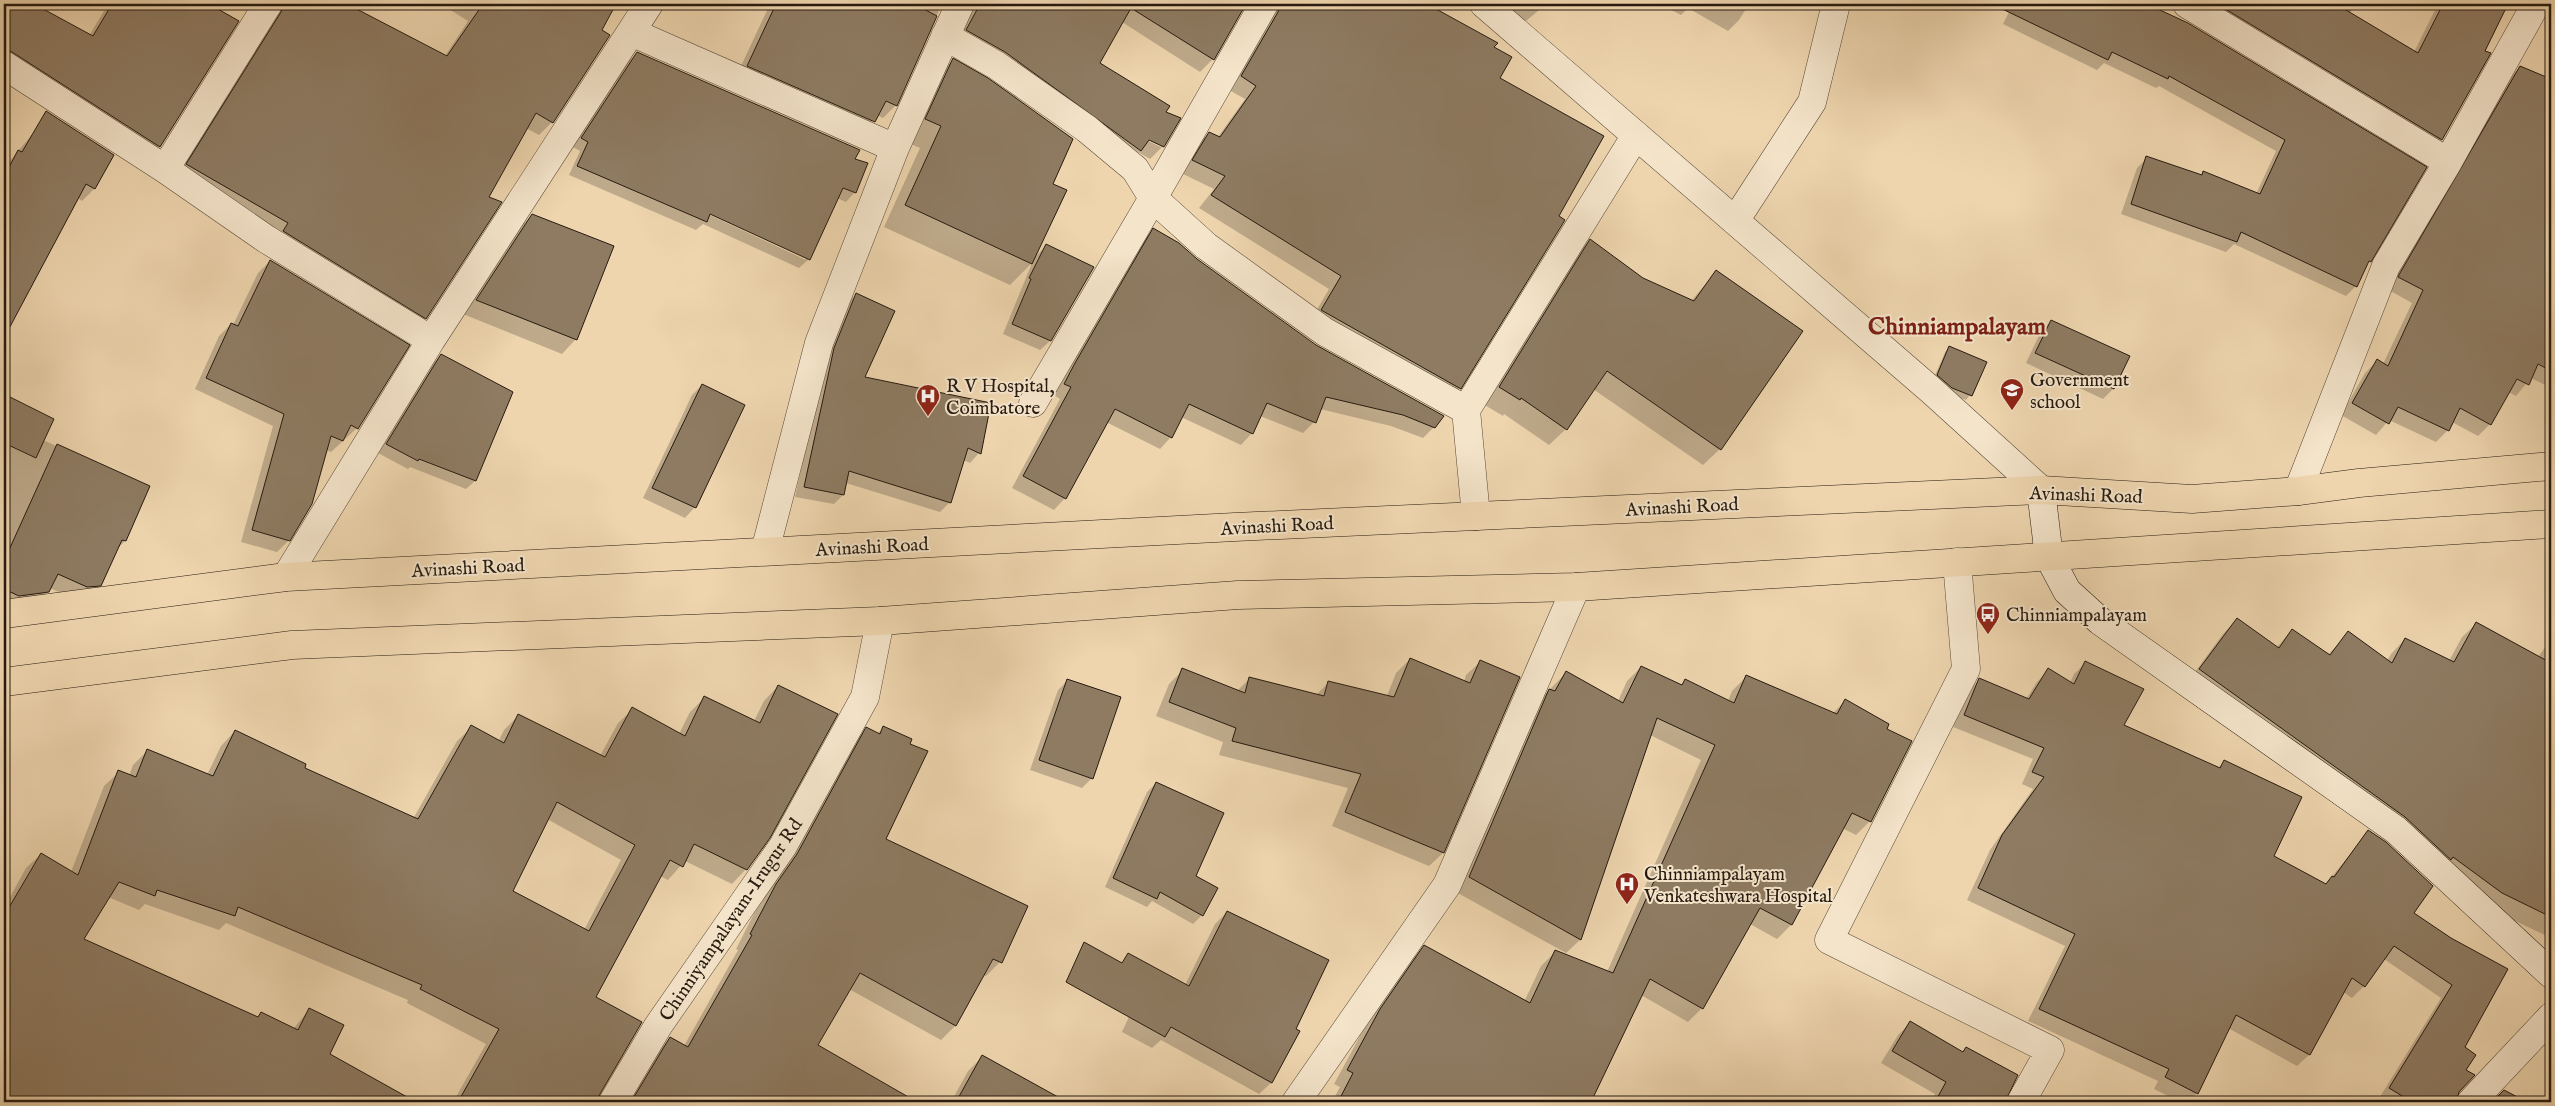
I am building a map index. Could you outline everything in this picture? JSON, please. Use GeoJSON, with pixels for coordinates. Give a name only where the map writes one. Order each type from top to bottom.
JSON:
{"type":"FeatureCollection","features":[{"type":"Feature","properties":{"kind":"main road","name":"Avinashi Road"},"geometry":{"type":"LineString","coordinates":[[4,614],[286,577],[765,551],[2041,490],[2192,499],[2298,491],[2359,483],[2551,466]]}},
{"type":"Feature","properties":{"kind":"main road"},"geometry":{"type":"LineString","coordinates":[[4,682],[292,645],[880,621],[1238,595],[1576,587],[2551,524]]}},
{"type":"Feature","properties":{"kind":"street"},"geometry":{"type":"LineString","coordinates":[[173,175],[268,4]]}},
{"type":"Feature","properties":{"kind":"street"},"geometry":{"type":"LineString","coordinates":[[286,577],[434,337],[649,4]]}},
{"type":"Feature","properties":{"kind":"street"},"geometry":{"type":"LineString","coordinates":[[765,551],[819,343],[895,149],[960,4]]}},
{"type":"Feature","properties":{"kind":"street"},"geometry":{"type":"LineString","coordinates":[[1033,403],[1264,4]]}},
{"type":"Feature","properties":{"kind":"street"},"geometry":{"type":"LineString","coordinates":[[1484,4],[1932,391],[2041,490],[2050,557],[2068,591],[2100,621],[2396,830],[2551,974]]}},
{"type":"Feature","properties":{"kind":"street"},"geometry":{"type":"LineString","coordinates":[[1735,222],[1812,102],[1836,4]]}},
{"type":"Feature","properties":{"kind":"street"},"geometry":{"type":"LineString","coordinates":[[2187,4],[2448,162]]}},
{"type":"Feature","properties":{"kind":"street"},"geometry":{"type":"LineString","coordinates":[[2298,491],[2386,266],[2448,162],[2536,4]]}},
{"type":"Feature","properties":{"kind":"street"},"geometry":{"type":"LineString","coordinates":[[631,32],[895,149]]}},
{"type":"Feature","properties":{"kind":"street"},"geometry":{"type":"LineString","coordinates":[[945,36],[996,66],[1087,129],[1135,169],[1153,198],[1206,246],[1325,332],[1466,410]]}},
{"type":"Feature","properties":{"kind":"street"},"geometry":{"type":"LineString","coordinates":[[4,65],[173,175],[266,239],[434,337]]}},
{"type":"Feature","properties":{"kind":"street"},"geometry":{"type":"LineString","coordinates":[[1476,516],[1466,410],[1636,135]]}},
{"type":"Feature","properties":{"kind":"street"},"geometry":{"type":"LineString","coordinates":[[1957,562],[1966,669],[1829,940],[2050,1050],[2021,1102]]}},
{"type":"Feature","properties":{"kind":"street"},"geometry":{"type":"LineString","coordinates":[[1296,1102],[1447,885],[1576,587]]}},
{"type":"Feature","properties":{"kind":"street","name":"Chinniyampalayam-Irugur Rd"},"geometry":{"type":"LineString","coordinates":[[613,1102],[658,1026],[788,837],[865,697],[880,621]]}},
{"type":"Feature","properties":{"kind":"street"},"geometry":{"type":"LineString","coordinates":[[2471,1102],[2551,1017]]}},
{"type":"Feature","properties":{"kind":"building"},"geometry":{"type":"Polygon","coordinates":[[[4,4],[34,4],[93,36],[112,4],[209,4],[239,21],[160,147],[12,52],[4,50],[4,4]]]}},
{"type":"Feature","properties":{"kind":"building"},"geometry":{"type":"Polygon","coordinates":[[[284,4],[347,4],[447,56],[483,4],[616,4],[602,30],[610,35],[553,123],[536,113],[489,197],[502,202],[426,319],[283,231],[288,223],[186,164],[281,12],[284,4]]]}},
{"type":"Feature","properties":{"kind":"building"},"geometry":{"type":"Polygon","coordinates":[[[776,4],[914,4],[937,16],[897,106],[886,101],[875,122],[747,66],[776,4]]]}},
{"type":"Feature","properties":{"kind":"building"},"geometry":{"type":"Polygon","coordinates":[[[980,4],[1246,4],[1214,60],[1131,8],[1100,63],[1170,106],[1166,112],[1181,118],[1164,147],[1149,140],[1141,151],[1005,52],[966,30],[980,4]]]}},
{"type":"Feature","properties":{"kind":"building"},"geometry":{"type":"Polygon","coordinates":[[[1280,4],[1427,4],[1498,43],[1494,47],[1512,57],[1500,78],[1604,136],[1559,216],[1565,220],[1461,389],[1321,310],[1341,276],[1211,195],[1225,176],[1192,160],[1209,132],[1220,137],[1256,86],[1241,76],[1278,12],[1280,4]]]}},
{"type":"Feature","properties":{"kind":"building"},"geometry":{"type":"Polygon","coordinates":[[[1992,4],[2147,4],[2188,23],[2427,167],[2371,262],[2369,261],[2357,287],[2241,232],[2237,242],[2131,204],[2146,156],[2202,175],[2203,171],[2260,194],[2285,140],[2169,76],[2168,79],[2112,52],[2108,60],[1992,4]]]}},
{"type":"Feature","properties":{"kind":"building"},"geometry":{"type":"Polygon","coordinates":[[[2217,4],[2336,4],[2418,53],[2443,4],[2508,4],[2485,51],[2491,53],[2442,140],[2217,4]]]}},
{"type":"Feature","properties":{"kind":"building"},"geometry":{"type":"Polygon","coordinates":[[[637,52],[860,150],[855,159],[868,163],[856,193],[843,188],[810,260],[710,214],[707,222],[577,166],[588,142],[581,138],[637,52]]]}},
{"type":"Feature","properties":{"kind":"building"},"geometry":{"type":"Polygon","coordinates":[[[953,58],[988,78],[1073,139],[1053,184],[1067,190],[1032,264],[905,205],[941,126],[925,119],[953,58]]]}},
{"type":"Feature","properties":{"kind":"building"},"geometry":{"type":"Polygon","coordinates":[[[2520,66],[2551,79],[2551,371],[2538,364],[2529,385],[2517,379],[2491,425],[2460,408],[2449,431],[2398,407],[2389,424],[2352,403],[2377,359],[2388,366],[2423,290],[2398,277],[2520,66]]]}},
{"type":"Feature","properties":{"kind":"building"},"geometry":{"type":"Polygon","coordinates":[[[46,111],[114,155],[95,189],[86,184],[4,338],[4,177],[18,150],[22,152],[46,111]]]}},
{"type":"Feature","properties":{"kind":"building"},"geometry":{"type":"Polygon","coordinates":[[[532,214],[614,246],[577,340],[476,300],[532,214]]]}},
{"type":"Feature","properties":{"kind":"building"},"geometry":{"type":"Polygon","coordinates":[[[1153,228],[1179,243],[1197,259],[1316,345],[1444,416],[1435,428],[1403,415],[1326,397],[1316,423],[1267,403],[1253,434],[1189,404],[1172,438],[1115,409],[1066,499],[1023,476],[1071,387],[1064,384],[1075,363],[1153,228]]]}},
{"type":"Feature","properties":{"kind":"building"},"geometry":{"type":"Polygon","coordinates":[[[1590,239],[1643,278],[1694,301],[1716,270],[1803,331],[1721,450],[1607,371],[1567,430],[1521,398],[1520,400],[1499,387],[1590,239]]]}},
{"type":"Feature","properties":{"kind":"building"},"geometry":{"type":"Polygon","coordinates":[[[1046,244],[1094,267],[1051,341],[1012,324],[1031,279],[1029,278],[1046,244]]]}},
{"type":"Feature","properties":{"kind":"building"},"geometry":{"type":"Polygon","coordinates":[[[270,260],[410,345],[358,429],[351,425],[343,441],[331,436],[312,504],[290,541],[252,530],[284,414],[206,378],[231,323],[238,326],[270,260]]]}},
{"type":"Feature","properties":{"kind":"building"},"geometry":{"type":"Polygon","coordinates":[[[856,293],[895,311],[865,377],[991,403],[981,454],[968,448],[951,503],[849,471],[844,495],[804,487],[834,348],[856,293]]]}},
{"type":"Feature","properties":{"kind":"building"},"geometry":{"type":"Polygon","coordinates":[[[2051,320],[2130,356],[2114,389],[2035,353],[2051,320]]]}},
{"type":"Feature","properties":{"kind":"building"},"geometry":{"type":"Polygon","coordinates":[[[1949,346],[1987,362],[1972,396],[1952,388],[1937,375],[1949,346]]]}},
{"type":"Feature","properties":{"kind":"building"},"geometry":{"type":"Polygon","coordinates":[[[441,354],[513,392],[476,481],[419,459],[418,461],[386,444],[441,354]]]}},
{"type":"Feature","properties":{"kind":"building"},"geometry":{"type":"Polygon","coordinates":[[[702,384],[745,405],[696,508],[652,488],[702,384]]]}},
{"type":"Feature","properties":{"kind":"building"},"geometry":{"type":"Polygon","coordinates":[[[4,394],[54,419],[36,458],[4,443],[4,394]]]}},
{"type":"Feature","properties":{"kind":"building"},"geometry":{"type":"Polygon","coordinates":[[[57,444],[150,486],[126,541],[122,540],[101,586],[87,587],[58,574],[49,592],[19,596],[4,589],[4,561],[57,444]]]}},
{"type":"Feature","properties":{"kind":"building"},"geometry":{"type":"Polygon","coordinates":[[[2237,618],[2279,648],[2292,629],[2330,655],[2348,631],[2392,663],[2405,638],[2454,662],[2476,622],[2551,663],[2551,917],[2502,893],[2453,857],[2451,860],[2405,817],[2199,669],[2237,618]]]}},
{"type":"Feature","properties":{"kind":"building"},"geometry":{"type":"Polygon","coordinates":[[[1410,658],[1470,683],[1480,660],[1520,677],[1444,853],[1345,812],[1361,774],[1232,741],[1236,728],[1169,702],[1182,668],[1245,693],[1249,677],[1324,696],[1328,681],[1394,697],[1410,658]]]}},
{"type":"Feature","properties":{"kind":"building"},"geometry":{"type":"Polygon","coordinates":[[[2085,661],[2144,689],[2124,725],[2220,768],[2224,760],[2302,797],[2274,856],[2326,884],[2332,876],[2334,877],[2368,830],[2386,842],[2433,886],[2414,913],[2451,938],[2508,969],[2465,1047],[2476,1055],[2466,1070],[2475,1075],[2459,1092],[2456,1102],[2412,1102],[2389,1088],[2452,985],[2394,946],[2365,987],[2352,978],[2310,1055],[2236,1015],[2198,1094],[2165,1077],[2169,1069],[2039,1009],[2075,934],[1978,888],[2002,835],[2044,777],[2032,772],[2044,748],[1964,715],[1979,678],[2029,699],[2048,668],[2074,684],[2085,661]]]}},
{"type":"Feature","properties":{"kind":"building"},"geometry":{"type":"Polygon","coordinates":[[[1641,666],[1682,685],[1685,679],[1734,703],[1746,675],[1837,714],[1845,699],[1889,724],[1887,729],[1912,741],[1871,822],[1852,813],[1792,925],[1760,908],[1703,1009],[1650,979],[1591,1102],[1338,1102],[1353,1073],[1347,1070],[1380,1009],[1424,945],[1530,1003],[1555,950],[1613,973],[1715,745],[1657,718],[1581,940],[1469,877],[1549,689],[1555,691],[1566,671],[1623,703],[1641,666]]]}},
{"type":"Feature","properties":{"kind":"building"},"geometry":{"type":"Polygon","coordinates":[[[1067,679],[1121,697],[1093,779],[1039,760],[1067,679]]]}},
{"type":"Feature","properties":{"kind":"building"},"geometry":{"type":"Polygon","coordinates":[[[778,685],[838,714],[770,838],[747,870],[694,844],[683,867],[670,860],[596,997],[642,1022],[597,1102],[458,1102],[499,1029],[420,989],[422,985],[238,907],[235,916],[157,890],[155,896],[119,882],[84,939],[258,1017],[261,1012],[298,1030],[309,1008],[344,1025],[330,1054],[416,1102],[4,1102],[4,916],[41,853],[78,875],[118,770],[136,777],[147,749],[213,776],[235,730],[306,764],[305,768],[418,819],[471,725],[504,743],[518,714],[605,757],[632,707],[685,736],[704,696],[760,723],[778,685]],[[557,802],[513,891],[589,931],[635,845],[557,802]]]}},
{"type":"Feature","properties":{"kind":"building"},"geometry":{"type":"Polygon","coordinates":[[[883,726],[912,739],[910,744],[928,751],[886,839],[1028,906],[1002,963],[993,959],[956,1026],[860,973],[818,1045],[917,1102],[631,1102],[670,1037],[688,1047],[752,935],[750,934],[776,884],[797,854],[866,727],[880,734],[883,726]]]}},
{"type":"Feature","properties":{"kind":"building"},"geometry":{"type":"Polygon","coordinates":[[[1156,782],[1224,813],[1196,876],[1218,888],[1203,916],[1160,892],[1157,899],[1113,878],[1156,782]]]}},
{"type":"Feature","properties":{"kind":"building"},"geometry":{"type":"Polygon","coordinates":[[[1227,911],[1329,960],[1296,1029],[1300,1031],[1272,1083],[1171,1027],[1165,1037],[1066,982],[1084,942],[1122,963],[1128,953],[1189,986],[1227,911]]]}},
{"type":"Feature","properties":{"kind":"building"},"geometry":{"type":"Polygon","coordinates":[[[1910,1021],[1963,1052],[1966,1047],[2018,1075],[2005,1102],[1935,1102],[1946,1082],[1892,1051],[1910,1021]]]}},
{"type":"Feature","properties":{"kind":"building"},"geometry":{"type":"Polygon","coordinates":[[[982,1055],[1067,1102],[956,1102],[982,1055]]]}},
{"type":"Feature","properties":{"kind":"building"},"geometry":{"type":"Polygon","coordinates":[[[2504,1090],[2527,1102],[2492,1102],[2504,1090]]]}},
{"type":"Feature","properties":{"kind":"place","name":"Government school"},"geometry":{"type":"Point","coordinates":[2012,411]}},
{"type":"Feature","properties":{"kind":"place","name":"R V Hospital, Coimbatore"},"geometry":{"type":"Point","coordinates":[928,417]}},
{"type":"Feature","properties":{"kind":"place","name":"Chinniampalayam"},"geometry":{"type":"Point","coordinates":[1988,635]}},
{"type":"Feature","properties":{"kind":"place","name":"Chinniampalayam Venkateshwara Hospital"},"geometry":{"type":"Point","coordinates":[1627,905]}},
{"type":"Feature","properties":{"kind":"district","name":"Chinniampalayam"},"geometry":{"type":"Point","coordinates":[1957,326]}}]}
